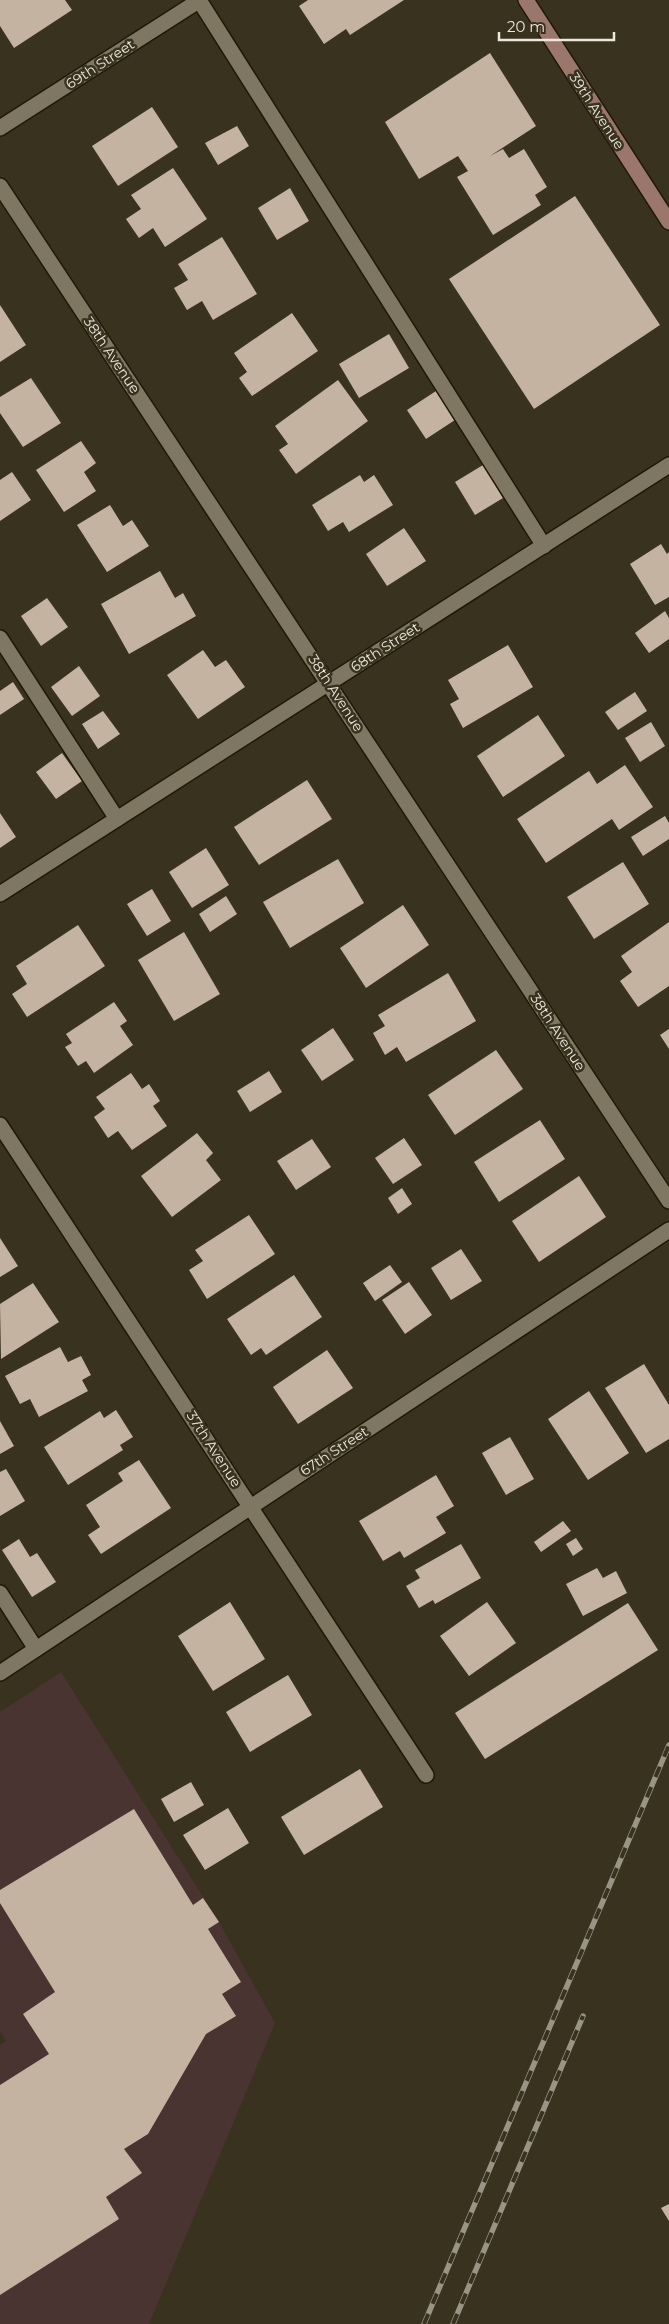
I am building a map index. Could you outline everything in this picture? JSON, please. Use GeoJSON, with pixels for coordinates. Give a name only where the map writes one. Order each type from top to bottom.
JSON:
{"type":"FeatureCollection","features":[{"type":"Feature","properties":{"kind":"main road","name":"39th Avenue"},"geometry":{"type":"LineString","coordinates":[[526,0],[669,222]]}},
{"type":"Feature","properties":{"kind":"street","name":"69th Street"},"geometry":{"type":"LineString","coordinates":[[0,128],[200,0]]}},
{"type":"Feature","properties":{"kind":"street"},"geometry":{"type":"LineString","coordinates":[[200,0],[544,546]]}},
{"type":"Feature","properties":{"kind":"street","name":"38th Avenue"},"geometry":{"type":"LineString","coordinates":[[0,186],[669,1202]]}},
{"type":"Feature","properties":{"kind":"street","name":"68th Street"},"geometry":{"type":"LineString","coordinates":[[0,894],[669,465]]}},
{"type":"Feature","properties":{"kind":"street"},"geometry":{"type":"LineString","coordinates":[[0,638],[117,819]]}},
{"type":"Feature","properties":{"kind":"street","name":"37th Avenue"},"geometry":{"type":"LineString","coordinates":[[0,1125],[426,1775]]}},
{"type":"Feature","properties":{"kind":"street","name":"67th Street"},"geometry":{"type":"LineString","coordinates":[[0,1673],[669,1230]]}},
{"type":"Feature","properties":{"kind":"street"},"geometry":{"type":"LineString","coordinates":[[0,1593],[36,1649]]}},
{"type":"Feature","properties":{"kind":"shaded area"},"geometry":{"type":"Polygon","coordinates":[[[61,1672],[219,1922],[275,2023],[149,2324],[0,2324],[0,2045],[6,2041],[0,2030],[0,1712],[61,1672]]]}},
{"type":"Feature","properties":{"kind":"building"},"geometry":{"type":"Polygon","coordinates":[[[0,0],[65,0],[72,10],[14,48],[0,26],[0,0]]]}},
{"type":"Feature","properties":{"kind":"building"},"geometry":{"type":"Polygon","coordinates":[[[308,0],[404,0],[350,35],[346,29],[324,44],[299,6],[308,0]]]}},
{"type":"Feature","properties":{"kind":"building"},"geometry":{"type":"Polygon","coordinates":[[[490,53],[536,126],[490,156],[503,149],[509,158],[524,149],[547,187],[535,195],[541,205],[493,235],[457,177],[468,171],[458,156],[419,179],[385,122],[490,53]]]}},
{"type":"Feature","properties":{"kind":"building"},"geometry":{"type":"Polygon","coordinates":[[[152,107],[178,147],[118,186],[92,146],[152,107]]]}},
{"type":"Feature","properties":{"kind":"building"},"geometry":{"type":"Polygon","coordinates":[[[237,126],[249,146],[218,165],[205,143],[237,126]]]}},
{"type":"Feature","properties":{"kind":"building"},"geometry":{"type":"Polygon","coordinates":[[[173,168],[207,219],[165,247],[153,228],[139,238],[126,219],[141,209],[131,195],[173,168]]]}},
{"type":"Feature","properties":{"kind":"building"},"geometry":{"type":"Polygon","coordinates":[[[290,188],[309,221],[277,240],[258,208],[290,188]]]}},
{"type":"Feature","properties":{"kind":"building"},"geometry":{"type":"Polygon","coordinates":[[[575,196],[660,325],[534,409],[449,279],[575,196]]]}},
{"type":"Feature","properties":{"kind":"building"},"geometry":{"type":"Polygon","coordinates":[[[222,237],[257,294],[213,320],[202,301],[187,310],[174,288],[188,280],[178,264],[222,237]]]}},
{"type":"Feature","properties":{"kind":"building"},"geometry":{"type":"Polygon","coordinates":[[[0,305],[26,345],[0,362],[0,305]]]}},
{"type":"Feature","properties":{"kind":"building"},"geometry":{"type":"Polygon","coordinates":[[[292,313],[318,351],[252,396],[239,378],[247,372],[234,353],[292,313]]]}},
{"type":"Feature","properties":{"kind":"building"},"geometry":{"type":"Polygon","coordinates":[[[389,334],[409,368],[359,398],[339,364],[389,334]]]}},
{"type":"Feature","properties":{"kind":"building"},"geometry":{"type":"Polygon","coordinates":[[[31,378],[61,423],[23,447],[0,413],[0,397],[31,378]]]}},
{"type":"Feature","properties":{"kind":"building"},"geometry":{"type":"Polygon","coordinates":[[[338,380],[368,421],[296,474],[279,450],[288,444],[275,426],[338,380]]]}},
{"type":"Feature","properties":{"kind":"building"},"geometry":{"type":"Polygon","coordinates":[[[436,391],[455,420],[426,439],[407,410],[436,391]]]}},
{"type":"Feature","properties":{"kind":"building"},"geometry":{"type":"Polygon","coordinates":[[[81,441],[96,463],[84,472],[96,491],[64,512],[36,470],[81,441]]]}},
{"type":"Feature","properties":{"kind":"building"},"geometry":{"type":"Polygon","coordinates":[[[483,465],[503,498],[475,515],[455,482],[483,465]]]}},
{"type":"Feature","properties":{"kind":"building"},"geometry":{"type":"Polygon","coordinates":[[[12,472],[31,500],[0,521],[0,480],[12,472]]]}},
{"type":"Feature","properties":{"kind":"building"},"geometry":{"type":"Polygon","coordinates":[[[360,475],[364,482],[374,475],[393,505],[349,532],[343,522],[328,531],[312,505],[360,475]]]}},
{"type":"Feature","properties":{"kind":"building"},"geometry":{"type":"Polygon","coordinates":[[[110,505],[123,526],[132,520],[149,546],[107,572],[77,525],[110,505]]]}},
{"type":"Feature","properties":{"kind":"building"},"geometry":{"type":"Polygon","coordinates":[[[404,528],[426,561],[387,586],[366,554],[404,528]]]}},
{"type":"Feature","properties":{"kind":"building"},"geometry":{"type":"Polygon","coordinates":[[[661,544],[667,554],[669,552],[669,597],[655,605],[630,564],[661,544]]]}},
{"type":"Feature","properties":{"kind":"building"},"geometry":{"type":"Polygon","coordinates":[[[160,571],[175,598],[183,593],[196,616],[129,654],[101,604],[160,571]]]}},
{"type":"Feature","properties":{"kind":"building"},"geometry":{"type":"Polygon","coordinates":[[[47,598],[68,627],[41,646],[21,616],[47,598]]]}},
{"type":"Feature","properties":{"kind":"building"},"geometry":{"type":"Polygon","coordinates":[[[665,611],[669,618],[669,639],[649,653],[635,633],[665,611]]]}},
{"type":"Feature","properties":{"kind":"building"},"geometry":{"type":"Polygon","coordinates":[[[508,645],[533,687],[463,728],[450,704],[459,699],[448,680],[508,645]]]}},
{"type":"Feature","properties":{"kind":"building"},"geometry":{"type":"Polygon","coordinates":[[[203,650],[215,667],[226,660],[245,687],[198,719],[167,675],[203,650]]]}},
{"type":"Feature","properties":{"kind":"building"},"geometry":{"type":"Polygon","coordinates":[[[79,666],[100,696],[72,716],[51,687],[79,666]]]}},
{"type":"Feature","properties":{"kind":"building"},"geometry":{"type":"Polygon","coordinates":[[[13,682],[24,699],[0,715],[0,691],[13,682]]]}},
{"type":"Feature","properties":{"kind":"building"},"geometry":{"type":"Polygon","coordinates":[[[635,692],[647,711],[618,730],[605,712],[635,692]]]}},
{"type":"Feature","properties":{"kind":"building"},"geometry":{"type":"Polygon","coordinates":[[[103,711],[120,734],[98,749],[82,724],[103,711]]]}},
{"type":"Feature","properties":{"kind":"building"},"geometry":{"type":"Polygon","coordinates":[[[538,715],[565,756],[503,797],[477,756],[538,715]]]}},
{"type":"Feature","properties":{"kind":"building"},"geometry":{"type":"Polygon","coordinates":[[[651,722],[665,746],[640,762],[625,738],[651,722]]]}},
{"type":"Feature","properties":{"kind":"building"},"geometry":{"type":"Polygon","coordinates":[[[62,753],[82,781],[56,799],[36,772],[62,753]]]}},
{"type":"Feature","properties":{"kind":"building"},"geometry":{"type":"Polygon","coordinates":[[[625,765],[653,807],[619,830],[612,819],[546,863],[517,819],[589,771],[597,784],[625,765]]]}},
{"type":"Feature","properties":{"kind":"building"},"geometry":{"type":"Polygon","coordinates":[[[307,780],[332,819],[259,865],[234,827],[307,780]]]}},
{"type":"Feature","properties":{"kind":"building"},"geometry":{"type":"Polygon","coordinates":[[[0,813],[16,837],[0,848],[0,813]]]}},
{"type":"Feature","properties":{"kind":"building"},"geometry":{"type":"Polygon","coordinates":[[[665,816],[669,823],[669,839],[643,856],[631,837],[665,816]]]}},
{"type":"Feature","properties":{"kind":"building"},"geometry":{"type":"Polygon","coordinates":[[[206,848],[229,885],[192,908],[169,872],[206,848]]]}},
{"type":"Feature","properties":{"kind":"building"},"geometry":{"type":"Polygon","coordinates":[[[338,859],[364,903],[290,948],[263,902],[338,859]]]}},
{"type":"Feature","properties":{"kind":"building"},"geometry":{"type":"Polygon","coordinates":[[[623,862],[649,904],[594,939],[567,897],[623,862]]]}},
{"type":"Feature","properties":{"kind":"building"},"geometry":{"type":"Polygon","coordinates":[[[152,889],[171,921],[147,936],[127,904],[152,889]]]}},
{"type":"Feature","properties":{"kind":"building"},"geometry":{"type":"Polygon","coordinates":[[[226,896],[237,914],[210,932],[199,914],[226,896]]]}},
{"type":"Feature","properties":{"kind":"building"},"geometry":{"type":"Polygon","coordinates":[[[403,905],[429,945],[366,988],[340,948],[403,905]]]}},
{"type":"Feature","properties":{"kind":"building"},"geometry":{"type":"Polygon","coordinates":[[[669,922],[669,986],[638,1007],[620,981],[632,972],[621,956],[669,922]]]}},
{"type":"Feature","properties":{"kind":"building"},"geometry":{"type":"Polygon","coordinates":[[[78,925],[105,966],[27,1017],[12,994],[27,984],[16,966],[78,925]]]}},
{"type":"Feature","properties":{"kind":"building"},"geometry":{"type":"Polygon","coordinates":[[[184,932],[220,994],[174,1021],[138,960],[184,932]]]}},
{"type":"Feature","properties":{"kind":"building"},"geometry":{"type":"Polygon","coordinates":[[[448,973],[476,1021],[406,1062],[397,1047],[385,1055],[373,1033],[385,1026],[378,1015],[448,973]]]}},
{"type":"Feature","properties":{"kind":"building"},"geometry":{"type":"Polygon","coordinates":[[[114,1002],[127,1021],[120,1026],[133,1045],[94,1073],[86,1061],[78,1066],[65,1047],[72,1043],[66,1034],[114,1002]]]}},
{"type":"Feature","properties":{"kind":"building"},"geometry":{"type":"Polygon","coordinates":[[[333,1028],[354,1060],[322,1081],[301,1050],[333,1028]]]}},
{"type":"Feature","properties":{"kind":"building"},"geometry":{"type":"Polygon","coordinates":[[[669,1029],[669,1049],[660,1035],[669,1029]]]}},
{"type":"Feature","properties":{"kind":"building"},"geometry":{"type":"Polygon","coordinates":[[[496,1050],[523,1089],[455,1135],[428,1095],[496,1050]]]}},
{"type":"Feature","properties":{"kind":"building"},"geometry":{"type":"Polygon","coordinates":[[[269,1071],[282,1092],[250,1112],[237,1091],[269,1071]]]}},
{"type":"Feature","properties":{"kind":"building"},"geometry":{"type":"Polygon","coordinates":[[[131,1073],[142,1089],[149,1084],[160,1101],[153,1106],[167,1126],[132,1150],[118,1131],[108,1138],[94,1117],[105,1109],[96,1097],[131,1073]]]}},
{"type":"Feature","properties":{"kind":"building"},"geometry":{"type":"Polygon","coordinates":[[[540,1120],[565,1159],[499,1202],[474,1162],[540,1120]]]}},
{"type":"Feature","properties":{"kind":"building"},"geometry":{"type":"Polygon","coordinates":[[[197,1133],[213,1153],[206,1160],[221,1180],[172,1217],[141,1176],[197,1133]]]}},
{"type":"Feature","properties":{"kind":"building"},"geometry":{"type":"Polygon","coordinates":[[[404,1138],[422,1165],[393,1184],[375,1158],[404,1138]]]}},
{"type":"Feature","properties":{"kind":"building"},"geometry":{"type":"Polygon","coordinates":[[[312,1139],[331,1167],[296,1190],[277,1161],[312,1139]]]}},
{"type":"Feature","properties":{"kind":"building"},"geometry":{"type":"Polygon","coordinates":[[[579,1176],[606,1217],[539,1262],[512,1221],[579,1176]]]}},
{"type":"Feature","properties":{"kind":"building"},"geometry":{"type":"Polygon","coordinates":[[[402,1188],[412,1204],[398,1214],[388,1198],[402,1188]]]}},
{"type":"Feature","properties":{"kind":"building"},"geometry":{"type":"Polygon","coordinates":[[[249,1215],[275,1254],[207,1299],[189,1270],[203,1261],[195,1250],[249,1215]]]}},
{"type":"Feature","properties":{"kind":"building"},"geometry":{"type":"Polygon","coordinates":[[[0,1238],[18,1266],[0,1277],[0,1238]]]}},
{"type":"Feature","properties":{"kind":"building"},"geometry":{"type":"Polygon","coordinates":[[[461,1249],[482,1281],[451,1300],[431,1268],[461,1249]]]}},
{"type":"Feature","properties":{"kind":"building"},"geometry":{"type":"Polygon","coordinates":[[[390,1265],[402,1282],[375,1301],[363,1283],[390,1265]]]}},
{"type":"Feature","properties":{"kind":"building"},"geometry":{"type":"Polygon","coordinates":[[[294,1275],[322,1317],[266,1355],[261,1348],[251,1355],[227,1319],[294,1275]]]}},
{"type":"Feature","properties":{"kind":"building"},"geometry":{"type":"Polygon","coordinates":[[[409,1282],[432,1315],[405,1334],[382,1300],[409,1282]]]}},
{"type":"Feature","properties":{"kind":"building"},"geometry":{"type":"Polygon","coordinates":[[[33,1283],[59,1322],[1,1359],[0,1304],[33,1283]]]}},
{"type":"Feature","properties":{"kind":"building"},"geometry":{"type":"Polygon","coordinates":[[[60,1347],[68,1362],[81,1356],[91,1375],[82,1380],[88,1391],[39,1417],[30,1399],[20,1404],[5,1376],[60,1347]]]}},
{"type":"Feature","properties":{"kind":"building"},"geometry":{"type":"Polygon","coordinates":[[[327,1350],[353,1388],[298,1424],[273,1387],[327,1350]]]}},
{"type":"Feature","properties":{"kind":"building"},"geometry":{"type":"Polygon","coordinates":[[[644,1364],[669,1405],[669,1439],[646,1453],[605,1388],[644,1364]]]}},
{"type":"Feature","properties":{"kind":"building"},"geometry":{"type":"Polygon","coordinates":[[[589,1391],[629,1453],[588,1480],[548,1419],[589,1391]]]}},
{"type":"Feature","properties":{"kind":"building"},"geometry":{"type":"Polygon","coordinates":[[[116,1410],[133,1437],[120,1445],[123,1450],[68,1485],[44,1447],[100,1411],[104,1418],[116,1410]]]}},
{"type":"Feature","properties":{"kind":"building"},"geometry":{"type":"Polygon","coordinates":[[[0,1421],[14,1446],[0,1454],[0,1421]]]}},
{"type":"Feature","properties":{"kind":"building"},"geometry":{"type":"Polygon","coordinates":[[[510,1437],[534,1479],[506,1495],[482,1453],[510,1437]]]}},
{"type":"Feature","properties":{"kind":"building"},"geometry":{"type":"Polygon","coordinates":[[[139,1460],[171,1508],[101,1554],[88,1535],[100,1527],[86,1505],[123,1481],[118,1473],[139,1460]]]}},
{"type":"Feature","properties":{"kind":"building"},"geometry":{"type":"Polygon","coordinates":[[[6,1469],[25,1501],[0,1516],[0,1472],[6,1469]]]}},
{"type":"Feature","properties":{"kind":"building"},"geometry":{"type":"Polygon","coordinates":[[[436,1475],[454,1506],[436,1517],[446,1533],[404,1558],[400,1551],[383,1561],[359,1521],[436,1475]]]}},
{"type":"Feature","properties":{"kind":"building"},"geometry":{"type":"Polygon","coordinates":[[[563,1521],[571,1531],[541,1552],[534,1542],[563,1521]]]}},
{"type":"Feature","properties":{"kind":"building"},"geometry":{"type":"Polygon","coordinates":[[[576,1538],[583,1549],[573,1556],[566,1544],[576,1538]]]}},
{"type":"Feature","properties":{"kind":"building"},"geometry":{"type":"Polygon","coordinates":[[[19,1539],[30,1557],[37,1553],[56,1582],[32,1597],[2,1550],[19,1539]]]}},
{"type":"Feature","properties":{"kind":"building"},"geometry":{"type":"Polygon","coordinates":[[[461,1544],[481,1578],[435,1604],[433,1600],[419,1608],[406,1586],[420,1578],[415,1570],[461,1544]]]}},
{"type":"Feature","properties":{"kind":"building"},"geometry":{"type":"Polygon","coordinates":[[[597,1568],[603,1578],[616,1571],[627,1593],[583,1616],[566,1584],[597,1568]]]}},
{"type":"Feature","properties":{"kind":"building"},"geometry":{"type":"Polygon","coordinates":[[[230,1602],[265,1659],[213,1691],[178,1636],[230,1602]]]}},
{"type":"Feature","properties":{"kind":"building"},"geometry":{"type":"Polygon","coordinates":[[[487,1602],[516,1643],[469,1676],[440,1636],[487,1602]]]}},
{"type":"Feature","properties":{"kind":"building"},"geometry":{"type":"Polygon","coordinates":[[[628,1603],[658,1650],[485,1759],[455,1713],[628,1603]]]}},
{"type":"Feature","properties":{"kind":"building"},"geometry":{"type":"Polygon","coordinates":[[[288,1675],[312,1715],[250,1752],[226,1712],[288,1675]]]}},
{"type":"Feature","properties":{"kind":"building"},"geometry":{"type":"Polygon","coordinates":[[[360,1769],[383,1807],[304,1855],[281,1817],[360,1769]]]}},
{"type":"Feature","properties":{"kind":"building"},"geometry":{"type":"Polygon","coordinates":[[[191,1782],[204,1805],[174,1822],[161,1799],[191,1782]]]}},
{"type":"Feature","properties":{"kind":"building"},"geometry":{"type":"Polygon","coordinates":[[[228,1808],[249,1843],[205,1870],[183,1835],[228,1808]]]}},
{"type":"Feature","properties":{"kind":"building"},"geometry":{"type":"Polygon","coordinates":[[[134,1809],[193,1905],[203,1898],[219,1922],[208,1929],[241,1982],[222,1994],[236,2016],[206,2034],[148,2134],[124,2149],[142,2173],[106,2197],[119,2219],[0,2295],[0,2085],[49,2054],[23,2014],[55,1992],[0,1903],[0,1890],[134,1809]]]}},
{"type":"Feature","properties":{"kind":"building"},"geometry":{"type":"Polygon","coordinates":[[[669,2204],[669,2221],[661,2208],[669,2204]]]}},
{"type":"Feature","properties":{"kind":"railway"},"geometry":{"type":"LineString","coordinates":[[424,2324],[669,1745]]}},
{"type":"Feature","properties":{"kind":"railway"},"geometry":{"type":"LineString","coordinates":[[453,2324],[583,2016]]}}]}
